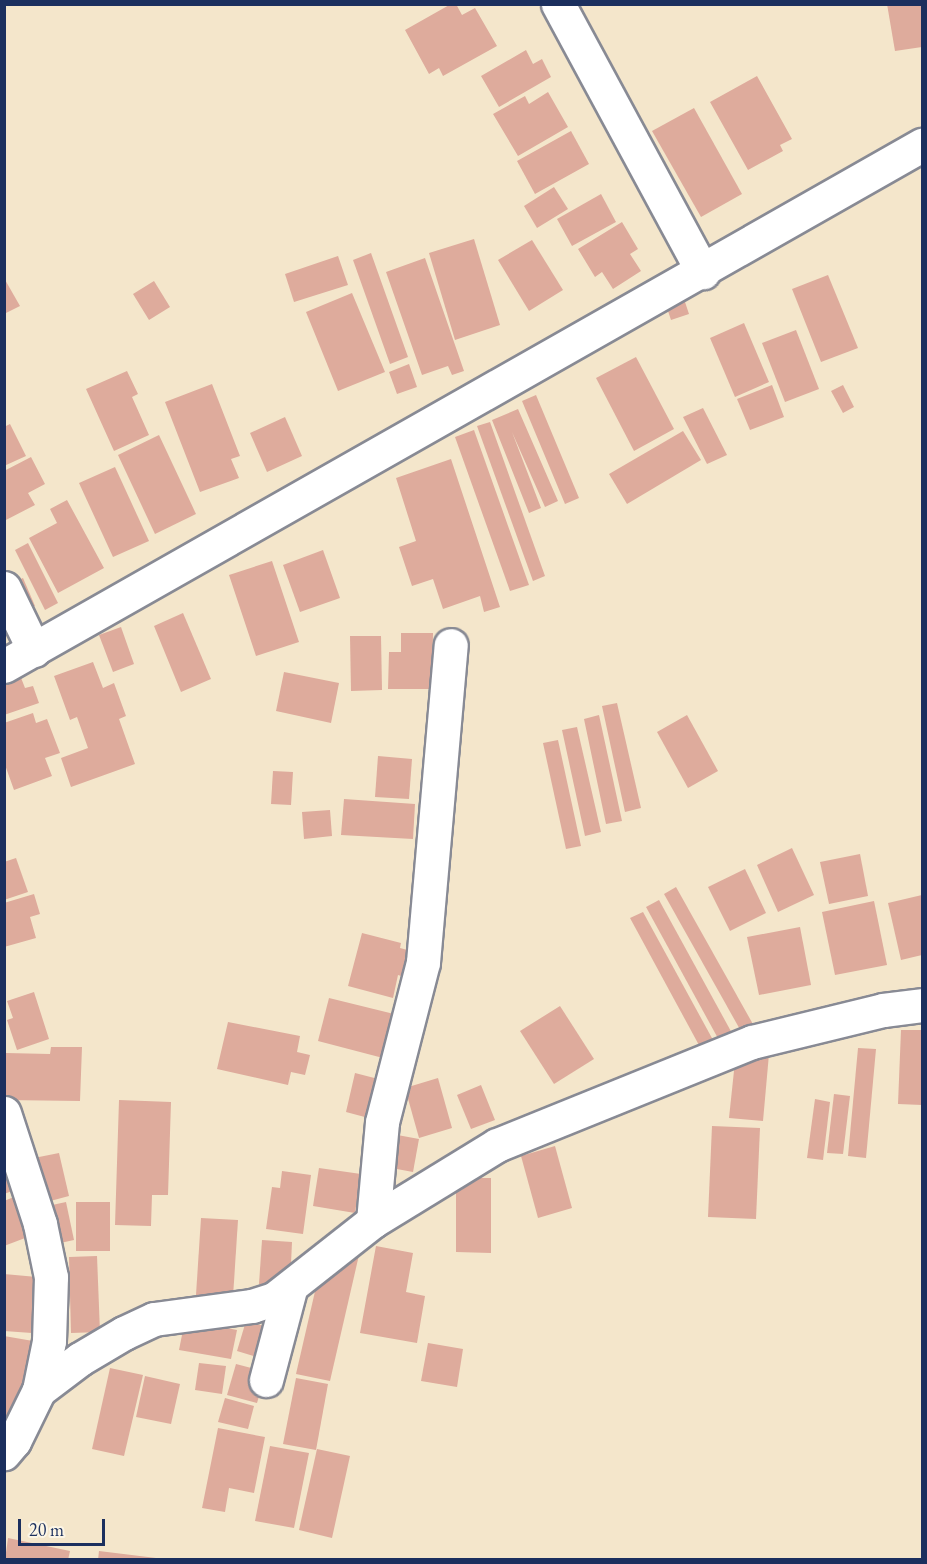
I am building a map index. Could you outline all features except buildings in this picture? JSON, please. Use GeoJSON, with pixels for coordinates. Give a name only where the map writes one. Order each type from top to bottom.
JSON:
{"type":"FeatureCollection","features":[{"type":"Feature","properties":{"kind":"street"},"geometry":{"type":"LineString","coordinates":[[558,4],[703,272]]}},
{"type":"Feature","properties":{"kind":"street"},"geometry":{"type":"LineString","coordinates":[[4,666],[922,146]]}},
{"type":"Feature","properties":{"kind":"street"},"geometry":{"type":"LineString","coordinates":[[4,588],[34,650]]}},
{"type":"Feature","properties":{"kind":"street"},"geometry":{"type":"LineString","coordinates":[[373,1221],[382,1122],[423,962],[451,645]]}},
{"type":"Feature","properties":{"kind":"street"},"geometry":{"type":"LineString","coordinates":[[39,1390],[80,1359],[124,1332],[154,1319],[252,1306],[274,1299],[290,1289],[373,1221],[497,1145],[741,1047],[873,1012],[922,1005]]}},
{"type":"Feature","properties":{"kind":"street"},"geometry":{"type":"LineString","coordinates":[[4,1113],[40,1224],[51,1277],[49,1341],[39,1390],[14,1441],[4,1453]]}},
{"type":"Feature","properties":{"kind":"street"},"geometry":{"type":"LineString","coordinates":[[266,1380],[290,1289]]}}]}
